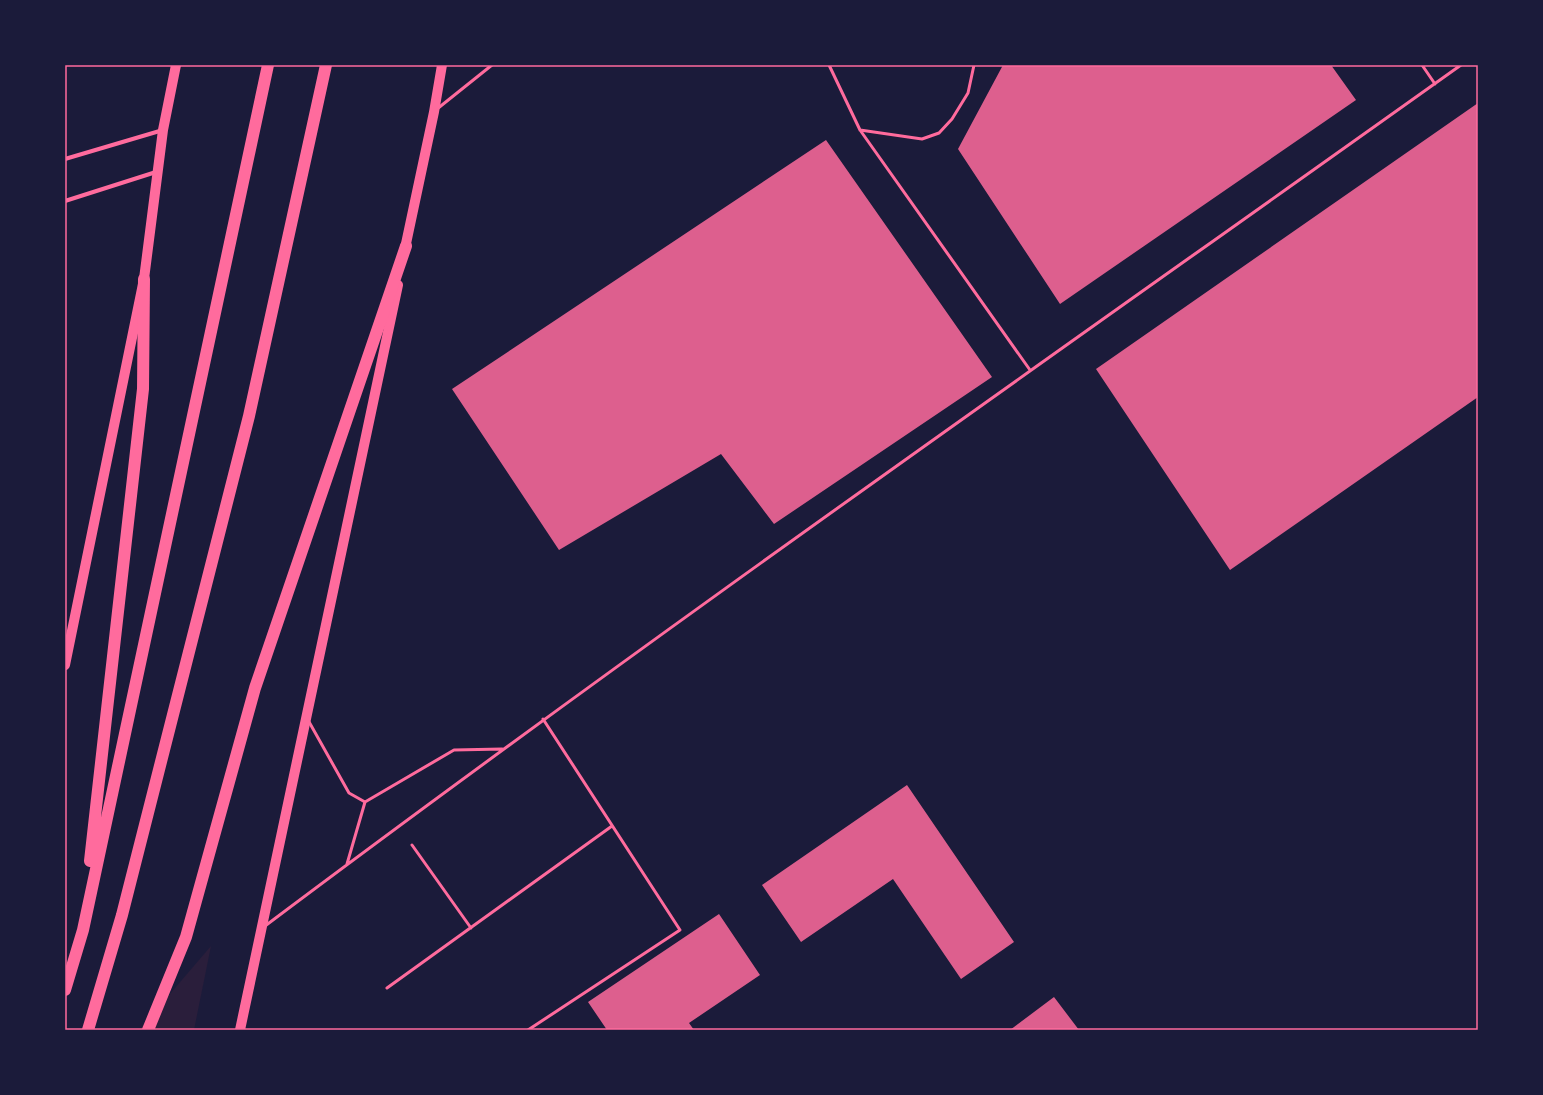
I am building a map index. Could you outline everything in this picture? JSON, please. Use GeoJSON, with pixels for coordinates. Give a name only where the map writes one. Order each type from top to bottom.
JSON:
{"type":"FeatureCollection","features":[{"type":"Feature","properties":{"kind":"highway"},"geometry":{"type":"LineString","coordinates":[[65,990],[83,930],[268,65]]}},
{"type":"Feature","properties":{"kind":"highway"},"geometry":{"type":"LineString","coordinates":[[88,1030],[122,915],[249,416],[326,65]]}},
{"type":"Feature","properties":{"kind":"highway"},"geometry":{"type":"LineString","coordinates":[[148,1030],[186,936],[255,688],[406,246]]}},
{"type":"Feature","properties":{"kind":"highway"},"geometry":{"type":"LineString","coordinates":[[83,930],[143,390],[144,279]]}},
{"type":"Feature","properties":{"kind":"main road"},"geometry":{"type":"LineString","coordinates":[[65,665],[144,279],[163,130],[176,65]]}},
{"type":"Feature","properties":{"kind":"main road"},"geometry":{"type":"LineString","coordinates":[[240,1030],[406,246],[434,112],[442,65]]}},
{"type":"Feature","properties":{"kind":"street"},"geometry":{"type":"LineString","coordinates":[[65,159],[163,130]]}},
{"type":"Feature","properties":{"kind":"street"},"geometry":{"type":"LineString","coordinates":[[65,201],[158,172]]}},
{"type":"Feature","properties":{"kind":"lane"},"geometry":{"type":"LineString","coordinates":[[434,112],[492,65]]}},
{"type":"Feature","properties":{"kind":"lane"},"geometry":{"type":"LineString","coordinates":[[829,65],[860,130],[1030,370]]}},
{"type":"Feature","properties":{"kind":"lane"},"geometry":{"type":"LineString","coordinates":[[860,130],[922,139],[939,133],[952,119],[968,93],[974,65]]}},
{"type":"Feature","properties":{"kind":"lane"},"geometry":{"type":"LineString","coordinates":[[1422,65],[1435,84]]}},
{"type":"Feature","properties":{"kind":"lane"},"geometry":{"type":"LineString","coordinates":[[262,928],[543,719],[1030,370],[1462,65]]}},
{"type":"Feature","properties":{"kind":"lane"},"geometry":{"type":"LineString","coordinates":[[306,716],[349,793],[365,802]]}},
{"type":"Feature","properties":{"kind":"lane"},"geometry":{"type":"LineString","coordinates":[[528,1030],[680,930],[543,719]]}},
{"type":"Feature","properties":{"kind":"lane"},"geometry":{"type":"LineString","coordinates":[[347,864],[365,802],[454,750],[502,750]]}},
{"type":"Feature","properties":{"kind":"lane"},"geometry":{"type":"LineString","coordinates":[[387,988],[612,826]]}},
{"type":"Feature","properties":{"kind":"lane"},"geometry":{"type":"LineString","coordinates":[[412,846],[471,928]]}},
{"type":"Feature","properties":{"kind":"shaded area"},"geometry":{"type":"Polygon","coordinates":[[[211,946],[194,1030],[139,1030],[211,946]]]}},
{"type":"Feature","properties":{"kind":"building"},"geometry":{"type":"Polygon","coordinates":[[[1003,65],[1331,65],[1356,100],[1060,304],[958,149],[1003,65]]]}},
{"type":"Feature","properties":{"kind":"building"},"geometry":{"type":"Polygon","coordinates":[[[1478,103],[1478,397],[1230,570],[1096,369],[1478,103]]]}},
{"type":"Feature","properties":{"kind":"building"},"geometry":{"type":"Polygon","coordinates":[[[826,140],[992,377],[774,524],[721,454],[559,550],[452,389],[826,140]]]}},
{"type":"Feature","properties":{"kind":"building"},"geometry":{"type":"Polygon","coordinates":[[[907,785],[1014,942],[961,979],[893,879],[801,942],[762,885],[907,785]]]}},
{"type":"Feature","properties":{"kind":"building"},"geometry":{"type":"Polygon","coordinates":[[[719,914],[760,975],[689,1023],[694,1030],[607,1030],[588,1002],[719,914]]]}},
{"type":"Feature","properties":{"kind":"building"},"geometry":{"type":"Polygon","coordinates":[[[1054,997],[1079,1030],[1010,1030],[1054,997]]]}}]}
